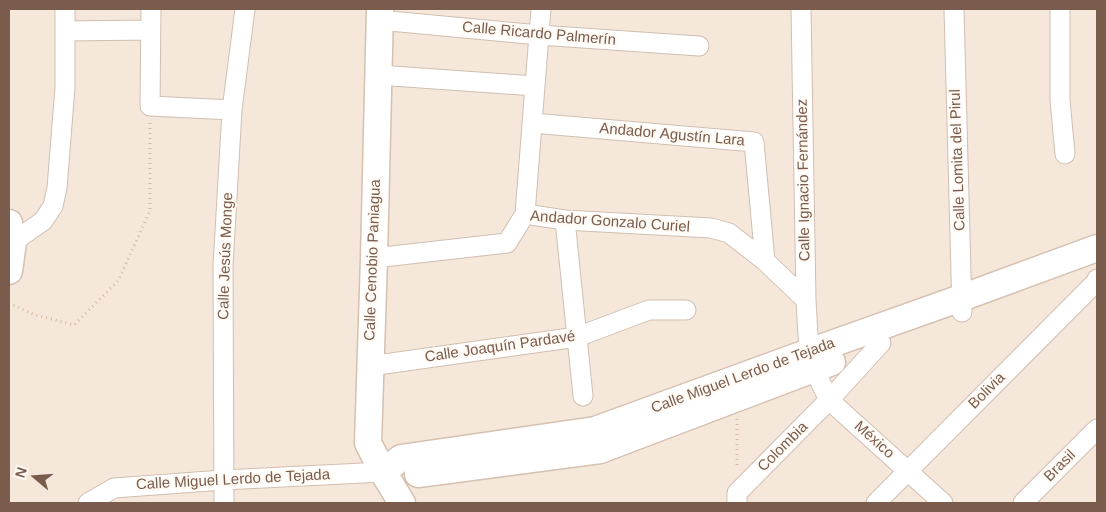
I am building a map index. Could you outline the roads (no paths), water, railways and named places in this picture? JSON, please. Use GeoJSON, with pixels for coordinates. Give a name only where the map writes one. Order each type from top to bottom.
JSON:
{"type":"FeatureCollection","features":[{"type":"Feature","properties":{"kind":"street"},"geometry":{"type":"LineString","coordinates":[[9,271],[11,232],[43,221],[53,206],[65,87],[64,9]]}},
{"type":"Feature","properties":{"kind":"street"},"geometry":{"type":"LineString","coordinates":[[151,9],[150,106],[232,110]]}},
{"type":"Feature","properties":{"kind":"street","name":"Calle Jesús Monge"},"geometry":{"type":"LineString","coordinates":[[224,503],[223,266],[232,110],[245,9]]}},
{"type":"Feature","properties":{"kind":"street"},"geometry":{"type":"LineString","coordinates":[[525,214],[541,9]]}},
{"type":"Feature","properties":{"kind":"street","name":"Calle Ignacio Fernández"},"geometry":{"type":"LineString","coordinates":[[801,9],[806,300],[811,360]]}},
{"type":"Feature","properties":{"kind":"street","name":"Calle Lomita del Pirul"},"geometry":{"type":"LineString","coordinates":[[954,9],[962,305]]}},
{"type":"Feature","properties":{"kind":"street"},"geometry":{"type":"LineString","coordinates":[[1060,9],[1060,100],[1065,154]]}},
{"type":"Feature","properties":{"kind":"street","name":"Calle Ricardo Palmerín"},"geometry":{"type":"LineString","coordinates":[[380,14],[539,35],[699,46]]}},
{"type":"Feature","properties":{"kind":"street","name":"Calle Cenobio Paniagua"},"geometry":{"type":"LineString","coordinates":[[380,14],[368,443],[402,503]]}},
{"type":"Feature","properties":{"kind":"street"},"geometry":{"type":"LineString","coordinates":[[65,31],[150,30]]}},
{"type":"Feature","properties":{"kind":"street"},"geometry":{"type":"LineString","coordinates":[[378,76],[535,86]]}},
{"type":"Feature","properties":{"kind":"street","name":"Andador Agustín Lara"},"geometry":{"type":"LineString","coordinates":[[532,123],[754,142],[765,261]]}},
{"type":"Feature","properties":{"kind":"street","name":"Andador Gonzalo Curiel"},"geometry":{"type":"LineString","coordinates":[[374,258],[507,243],[525,214],[565,220],[711,228],[729,233],[765,261],[806,300]]}},
{"type":"Feature","properties":{"kind":"street"},"geometry":{"type":"LineString","coordinates":[[565,220],[583,396]]}},
{"type":"Feature","properties":{"kind":"street","name":"Calle Miguel Lerdo de Tejada"},"geometry":{"type":"LineString","coordinates":[[811,360],[881,344],[962,305],[1097,248]]}},
{"type":"Feature","properties":{"kind":"street","name":"Calle Miguel Lerdo de Tejada"},"geometry":{"type":"LineString","coordinates":[[88,503],[114,488],[223,480],[383,472],[402,476],[511,452],[597,440],[727,395],[811,360],[962,305],[1097,265]]}},
{"type":"Feature","properties":{"kind":"street","name":"Bolivia"},"geometry":{"type":"LineString","coordinates":[[876,503],[1097,279]]}},
{"type":"Feature","properties":{"kind":"street","name":"Calle Joaquín Pardavé"},"geometry":{"type":"LineString","coordinates":[[370,366],[577,337],[650,310],[686,310]]}},
{"type":"Feature","properties":{"kind":"street","name":"Colombia"},"geometry":{"type":"LineString","coordinates":[[737,498],[881,344]]}},
{"type":"Feature","properties":{"kind":"street","name":"México"},"geometry":{"type":"LineString","coordinates":[[811,360],[830,400],[942,503]]}},
{"type":"Feature","properties":{"kind":"street","name":"Brasil"},"geometry":{"type":"LineString","coordinates":[[1023,503],[1097,430]]}}]}
